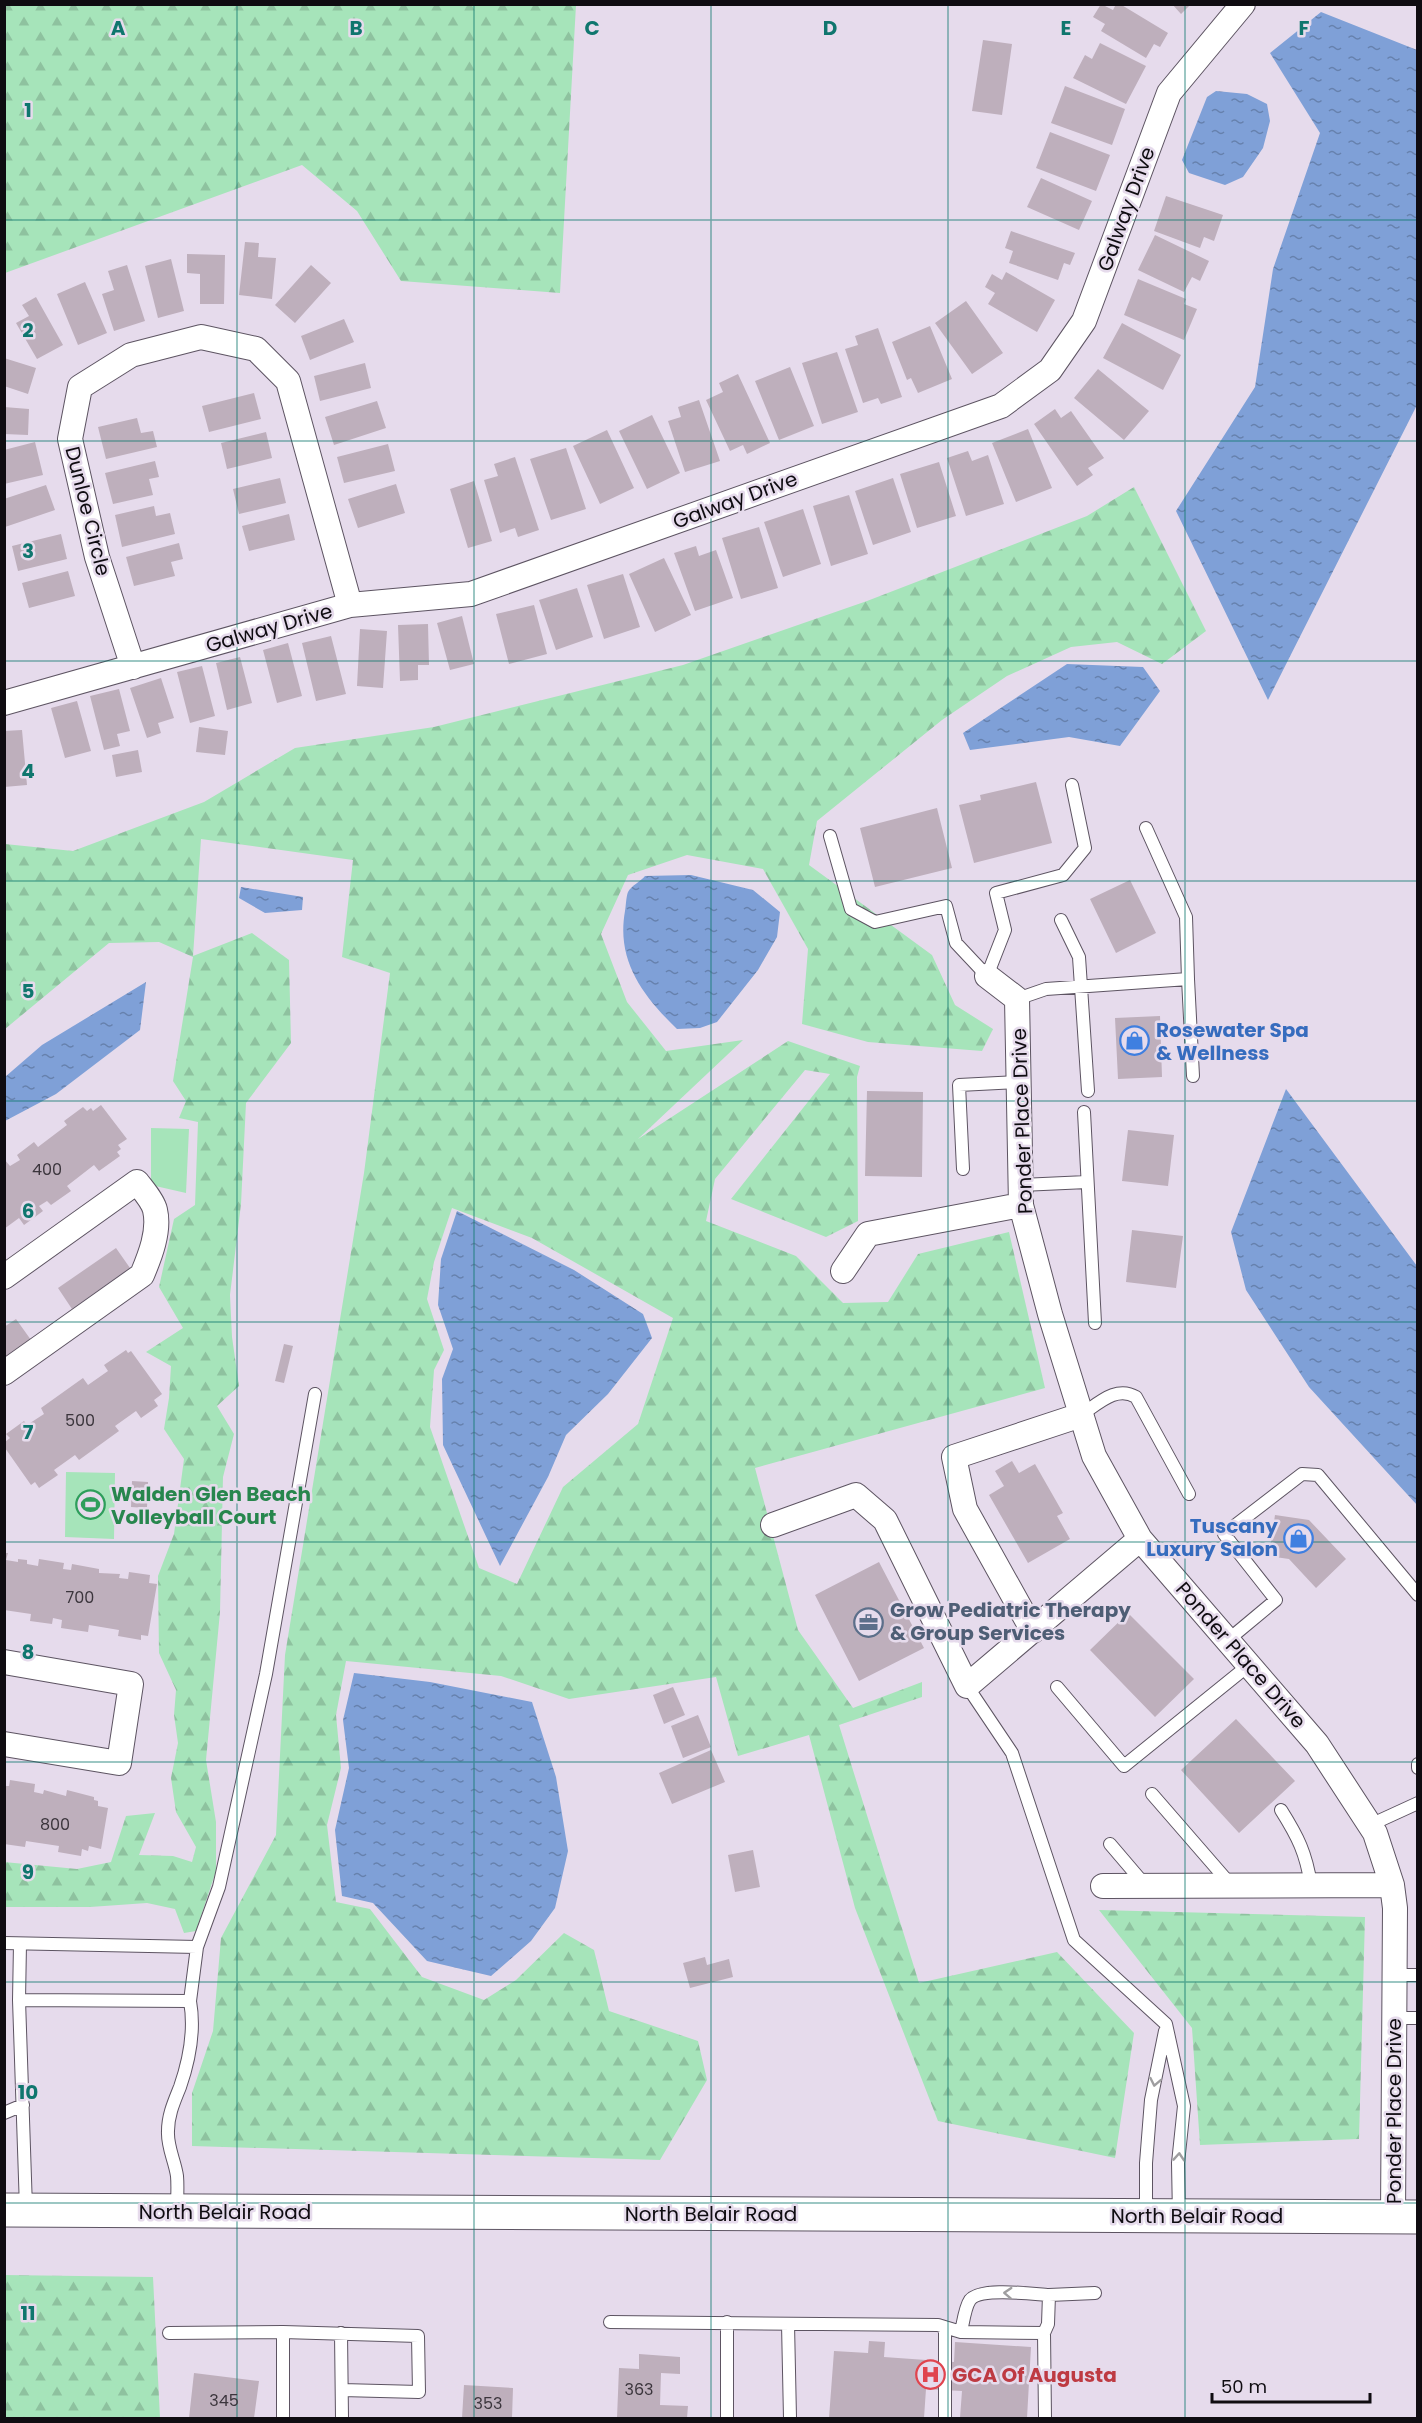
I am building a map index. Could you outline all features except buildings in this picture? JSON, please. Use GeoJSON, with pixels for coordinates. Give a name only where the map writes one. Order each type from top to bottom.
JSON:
{"type":"FeatureCollection","features":[{"type":"Feature","properties":{"kind":"main road","name":"North Belair Road"},"geometry":{"type":"LineString","coordinates":[[15,2210],[1405,2217]]}},
{"type":"Feature","properties":{"kind":"street","name":"Galway Drive"},"geometry":{"type":"LineString","coordinates":[[4,703],[350,605],[471,594],[1001,406],[1050,370],[1084,321],[1169,93],[1243,4]]}},
{"type":"Feature","properties":{"kind":"street","name":"Dunloe Circle"},"geometry":{"type":"LineString","coordinates":[[133,667],[97,557],[70,439],[80,387],[131,355],[201,337],[256,349],[288,381],[350,605]]}},
{"type":"Feature","properties":{"kind":"street","name":"Ponder Place Drive"},"geometry":{"type":"LineString","coordinates":[[987,976],[1017,999],[1021,1195],[1050,1314],[1094,1456],[1140,1539],[1317,1744],[1376,1833],[1392,1885],[1406,1975],[1405,2217]]}},
{"type":"Feature","properties":{"kind":"street"},"geometry":{"type":"LineString","coordinates":[[4,1277],[138,1182],[155,1209],[155,1235],[149,1258],[141,1275],[4,1373]]}},
{"type":"Feature","properties":{"kind":"street"},"geometry":{"type":"LineString","coordinates":[[843,1271],[868,1234],[1021,1195]]}},
{"type":"Feature","properties":{"kind":"street"},"geometry":{"type":"LineString","coordinates":[[1033,1630],[965,1509],[954,1457],[1081,1415]]}},
{"type":"Feature","properties":{"kind":"street"},"geometry":{"type":"LineString","coordinates":[[773,1525],[856,1495],[885,1520],[967,1686],[1140,1539]]}},
{"type":"Feature","properties":{"kind":"street"},"geometry":{"type":"LineString","coordinates":[[4,1662],[131,1684],[119,1763],[4,1744]]}},
{"type":"Feature","properties":{"kind":"street"},"geometry":{"type":"LineString","coordinates":[[1103,1886],[1392,1885]]}},
{"type":"Feature","properties":{"kind":"lane"},"geometry":{"type":"LineString","coordinates":[[830,836],[851,909],[875,922],[946,906],[956,943],[987,976],[1005,930],[996,893],[1063,875],[1086,848],[1071,785]]}},
{"type":"Feature","properties":{"kind":"lane"},"geometry":{"type":"LineString","coordinates":[[1146,828],[1186,917],[1193,1076]]}},
{"type":"Feature","properties":{"kind":"lane"},"geometry":{"type":"LineString","coordinates":[[1061,920],[1079,957],[1088,1091]]}},
{"type":"Feature","properties":{"kind":"lane"},"geometry":{"type":"LineString","coordinates":[[1017,999],[1046,990],[1188,979]]}},
{"type":"Feature","properties":{"kind":"lane"},"geometry":{"type":"LineString","coordinates":[[963,1169],[959,1085],[1018,1082]]}},
{"type":"Feature","properties":{"kind":"lane"},"geometry":{"type":"LineString","coordinates":[[1084,1113],[1095,1323]]}},
{"type":"Feature","properties":{"kind":"lane"},"geometry":{"type":"LineString","coordinates":[[1021,1195],[1087,1182]]}},
{"type":"Feature","properties":{"kind":"lane"},"geometry":{"type":"LineString","coordinates":[[1081,1415],[1115,1394],[1123,1392],[1136,1397],[1189,1494]]}},
{"type":"Feature","properties":{"kind":"lane"},"geometry":{"type":"LineString","coordinates":[[177,2212],[177,2174],[171,2158],[167,2134],[170,2112],[180,2086],[189,2049],[193,2017],[190,2001],[197,1947],[219,1887],[263,1685],[315,1394]]}},
{"type":"Feature","properties":{"kind":"lane"},"geometry":{"type":"LineString","coordinates":[[1228,1640],[1276,1600],[1224,1534],[1302,1474],[1318,1475],[1418,1595]]}},
{"type":"Feature","properties":{"kind":"lane"},"geometry":{"type":"LineString","coordinates":[[1057,1687],[1124,1766],[1249,1665]]}},
{"type":"Feature","properties":{"kind":"lane"},"geometry":{"type":"LineString","coordinates":[[967,1686],[1012,1753],[1074,1940],[1166,2024],[1184,2106],[1178,2163],[1179,2216]]}},
{"type":"Feature","properties":{"kind":"lane"},"geometry":{"type":"LineString","coordinates":[[1152,1794],[1232,1886]]}},
{"type":"Feature","properties":{"kind":"lane"},"geometry":{"type":"LineString","coordinates":[[1370,1825],[1418,1803]]}},
{"type":"Feature","properties":{"kind":"lane"},"geometry":{"type":"LineString","coordinates":[[1281,1810],[1303,1847],[1311,1885]]}},
{"type":"Feature","properties":{"kind":"lane"},"geometry":{"type":"LineString","coordinates":[[1110,1844],[1145,1886]]}},
{"type":"Feature","properties":{"kind":"lane"},"geometry":{"type":"LineString","coordinates":[[4,1943],[197,1947]]}},
{"type":"Feature","properties":{"kind":"lane"},"geometry":{"type":"LineString","coordinates":[[15,2210],[23,2104],[19,2000],[20,1944]]}},
{"type":"Feature","properties":{"kind":"lane"},"geometry":{"type":"LineString","coordinates":[[19,2000],[190,2001]]}},
{"type":"Feature","properties":{"kind":"lane"},"geometry":{"type":"LineString","coordinates":[[1146,2215],[1146,2163],[1151,2100],[1166,2024]]}},
{"type":"Feature","properties":{"kind":"lane"},"geometry":{"type":"LineString","coordinates":[[4,2113],[23,2104]]}},
{"type":"Feature","properties":{"kind":"lane"},"geometry":{"type":"LineString","coordinates":[[961,2331],[969,2301],[977,2295],[992,2292],[1048,2295],[1095,2293]]}},
{"type":"Feature","properties":{"kind":"lane"},"geometry":{"type":"LineString","coordinates":[[1045,2418],[1044,2333],[1048,2324],[1048,2295]]}},
{"type":"Feature","properties":{"kind":"lane"},"geometry":{"type":"LineString","coordinates":[[610,2322],[938,2325],[961,2331],[1044,2333]]}},
{"type":"Feature","properties":{"kind":"lane"},"geometry":{"type":"LineString","coordinates":[[727,2322],[727,2418]]}},
{"type":"Feature","properties":{"kind":"lane"},"geometry":{"type":"LineString","coordinates":[[788,2324],[790,2418]]}},
{"type":"Feature","properties":{"kind":"lane"},"geometry":{"type":"LineString","coordinates":[[945,2327],[945,2418]]}},
{"type":"Feature","properties":{"kind":"lane"},"geometry":{"type":"LineString","coordinates":[[169,2333],[283,2332],[418,2336],[419,2392],[342,2390]]}},
{"type":"Feature","properties":{"kind":"lane"},"geometry":{"type":"LineString","coordinates":[[283,2332],[283,2418]]}},
{"type":"Feature","properties":{"kind":"lane"},"geometry":{"type":"LineString","coordinates":[[341,2333],[342,2418]]}},
{"type":"Feature","properties":{"kind":"green space"},"geometry":{"type":"Polygon","coordinates":[[[5,4],[576,5],[560,293],[401,281],[357,211],[302,165],[5,273],[5,4]]]}},
{"type":"Feature","properties":{"kind":"green space"},"geometry":{"type":"Polygon","coordinates":[[[1134,487],[1206,631],[1162,664],[1117,642],[1071,647],[1007,676],[942,720],[817,821],[809,865],[932,955],[955,1005],[993,1029],[982,1051],[868,1042],[802,1024],[808,949],[763,869],[687,855],[628,875],[601,934],[627,1002],[666,1051],[743,1040],[638,1139],[788,1041],[860,1066],[857,1077],[858,1221],[826,1237],[731,1199],[830,1074],[805,1070],[715,1179],[706,1221],[796,1256],[843,1303],[888,1302],[918,1254],[1009,1232],[1045,1388],[755,1468],[798,1630],[853,1708],[922,1682],[922,1697],[839,1725],[919,1983],[1057,1952],[1134,2033],[1115,2158],[938,2121],[855,1908],[809,1735],[738,1756],[716,1677],[569,1699],[501,1676],[346,1661],[336,1715],[341,1768],[327,1825],[336,1902],[370,1909],[422,1977],[484,2000],[516,1980],[564,1933],[594,1950],[609,2011],[698,2041],[707,2080],[660,2160],[192,2146],[192,2093],[213,2031],[221,1938],[276,1835],[285,1655],[364,1173],[390,973],[342,957],[353,860],[201,839],[193,956],[252,933],[289,960],[291,1043],[246,1103],[241,1204],[230,1295],[232,1337],[239,1386],[217,1406],[234,1434],[223,1477],[220,1612],[206,1760],[216,1822],[216,1871],[196,1931],[184,1933],[175,1909],[147,1903],[90,1907],[5,1907],[4,1862],[77,1869],[111,1862],[126,1816],[155,1813],[139,1855],[173,1856],[192,1862],[196,1847],[176,1812],[171,1778],[178,1743],[174,1715],[176,1690],[159,1653],[158,1576],[174,1534],[184,1459],[164,1429],[171,1366],[146,1352],[183,1328],[159,1287],[174,1219],[195,1205],[198,1122],[179,1118],[186,1101],[173,1081],[193,957],[159,942],[109,943],[5,1029],[5,844],[73,851],[204,802],[295,748],[434,727],[683,665],[867,601],[1087,516],[1134,487]],[[452,1208],[434,1262],[427,1299],[444,1350],[434,1370],[430,1427],[479,1568],[517,1584],[563,1487],[638,1424],[673,1318],[532,1238],[452,1208]]]}},
{"type":"Feature","properties":{"kind":"green space"},"geometry":{"type":"Polygon","coordinates":[[[151,1128],[189,1129],[186,1193],[151,1185],[151,1128]]]}},
{"type":"Feature","properties":{"kind":"green space","name":"Walden Glen Beach Volleyball Court"},"geometry":{"type":"Polygon","coordinates":[[[66,1472],[115,1473],[114,1539],[65,1537],[66,1472]]]}},
{"type":"Feature","properties":{"kind":"green space"},"geometry":{"type":"Polygon","coordinates":[[[1099,1910],[1365,1917],[1359,2139],[1200,2145],[1192,2028],[1099,1910]]]}},
{"type":"Feature","properties":{"kind":"green space"},"geometry":{"type":"Polygon","coordinates":[[[5,2275],[153,2277],[160,2418],[5,2418],[5,2275]]]}},
{"type":"Feature","properties":{"kind":"water"},"geometry":{"type":"Polygon","coordinates":[[[1321,12],[1417,50],[1417,405],[1268,700],[1176,511],[1255,387],[1273,269],[1320,133],[1270,53],[1321,12]]]}},
{"type":"Feature","properties":{"kind":"water"},"geometry":{"type":"Polygon","coordinates":[[[1216,91],[1247,94],[1267,104],[1270,121],[1263,148],[1243,177],[1225,185],[1189,173],[1182,160],[1207,97],[1216,91]]]}},
{"type":"Feature","properties":{"kind":"water"},"geometry":{"type":"Polygon","coordinates":[[[1067,664],[1143,667],[1160,691],[1120,746],[1069,737],[970,750],[963,733],[1067,664]]]}},
{"type":"Feature","properties":{"kind":"water"},"geometry":{"type":"Polygon","coordinates":[[[691,875],[753,890],[780,912],[777,937],[758,970],[717,1022],[700,1028],[677,1029],[653,1004],[635,976],[629,962],[623,929],[628,892],[645,876],[691,875]]]}},
{"type":"Feature","properties":{"kind":"water"},"geometry":{"type":"Polygon","coordinates":[[[241,887],[303,897],[302,910],[265,913],[239,898],[241,887]]]}},
{"type":"Feature","properties":{"kind":"water"},"geometry":{"type":"Polygon","coordinates":[[[146,982],[140,1030],[56,1094],[5,1121],[5,1077],[42,1045],[146,982]]]}},
{"type":"Feature","properties":{"kind":"water"},"geometry":{"type":"Polygon","coordinates":[[[1286,1089],[1417,1266],[1417,1505],[1309,1387],[1246,1290],[1231,1232],[1286,1089]]]}},
{"type":"Feature","properties":{"kind":"water"},"geometry":{"type":"Polygon","coordinates":[[[457,1211],[574,1270],[643,1314],[652,1338],[608,1394],[566,1435],[548,1477],[500,1566],[443,1445],[442,1379],[453,1349],[438,1305],[441,1259],[457,1211]]]}},
{"type":"Feature","properties":{"kind":"water"},"geometry":{"type":"Polygon","coordinates":[[[354,1673],[430,1682],[532,1702],[556,1777],[568,1851],[555,1908],[531,1941],[491,1976],[427,1961],[373,1903],[342,1896],[335,1830],[349,1768],[343,1720],[354,1673]]]}},
{"type":"Feature","properties":{"kind":"place","name":"Rosewater Spa & Wellness"},"geometry":{"type":"Point","coordinates":[1135,1041]}},
{"type":"Feature","properties":{"kind":"place","name":"Walden Glen Beach Volleyball Court"},"geometry":{"type":"Point","coordinates":[90,1505]}},
{"type":"Feature","properties":{"kind":"place","name":"Tuscany Luxury Salon"},"geometry":{"type":"Point","coordinates":[1299,1538]}},
{"type":"Feature","properties":{"kind":"place","name":"Grow Pediatric Therapy & Group Services"},"geometry":{"type":"Point","coordinates":[869,1622]}},
{"type":"Feature","properties":{"kind":"place","name":"GCA Of Augusta"},"geometry":{"type":"Point","coordinates":[931,2375]}}]}
